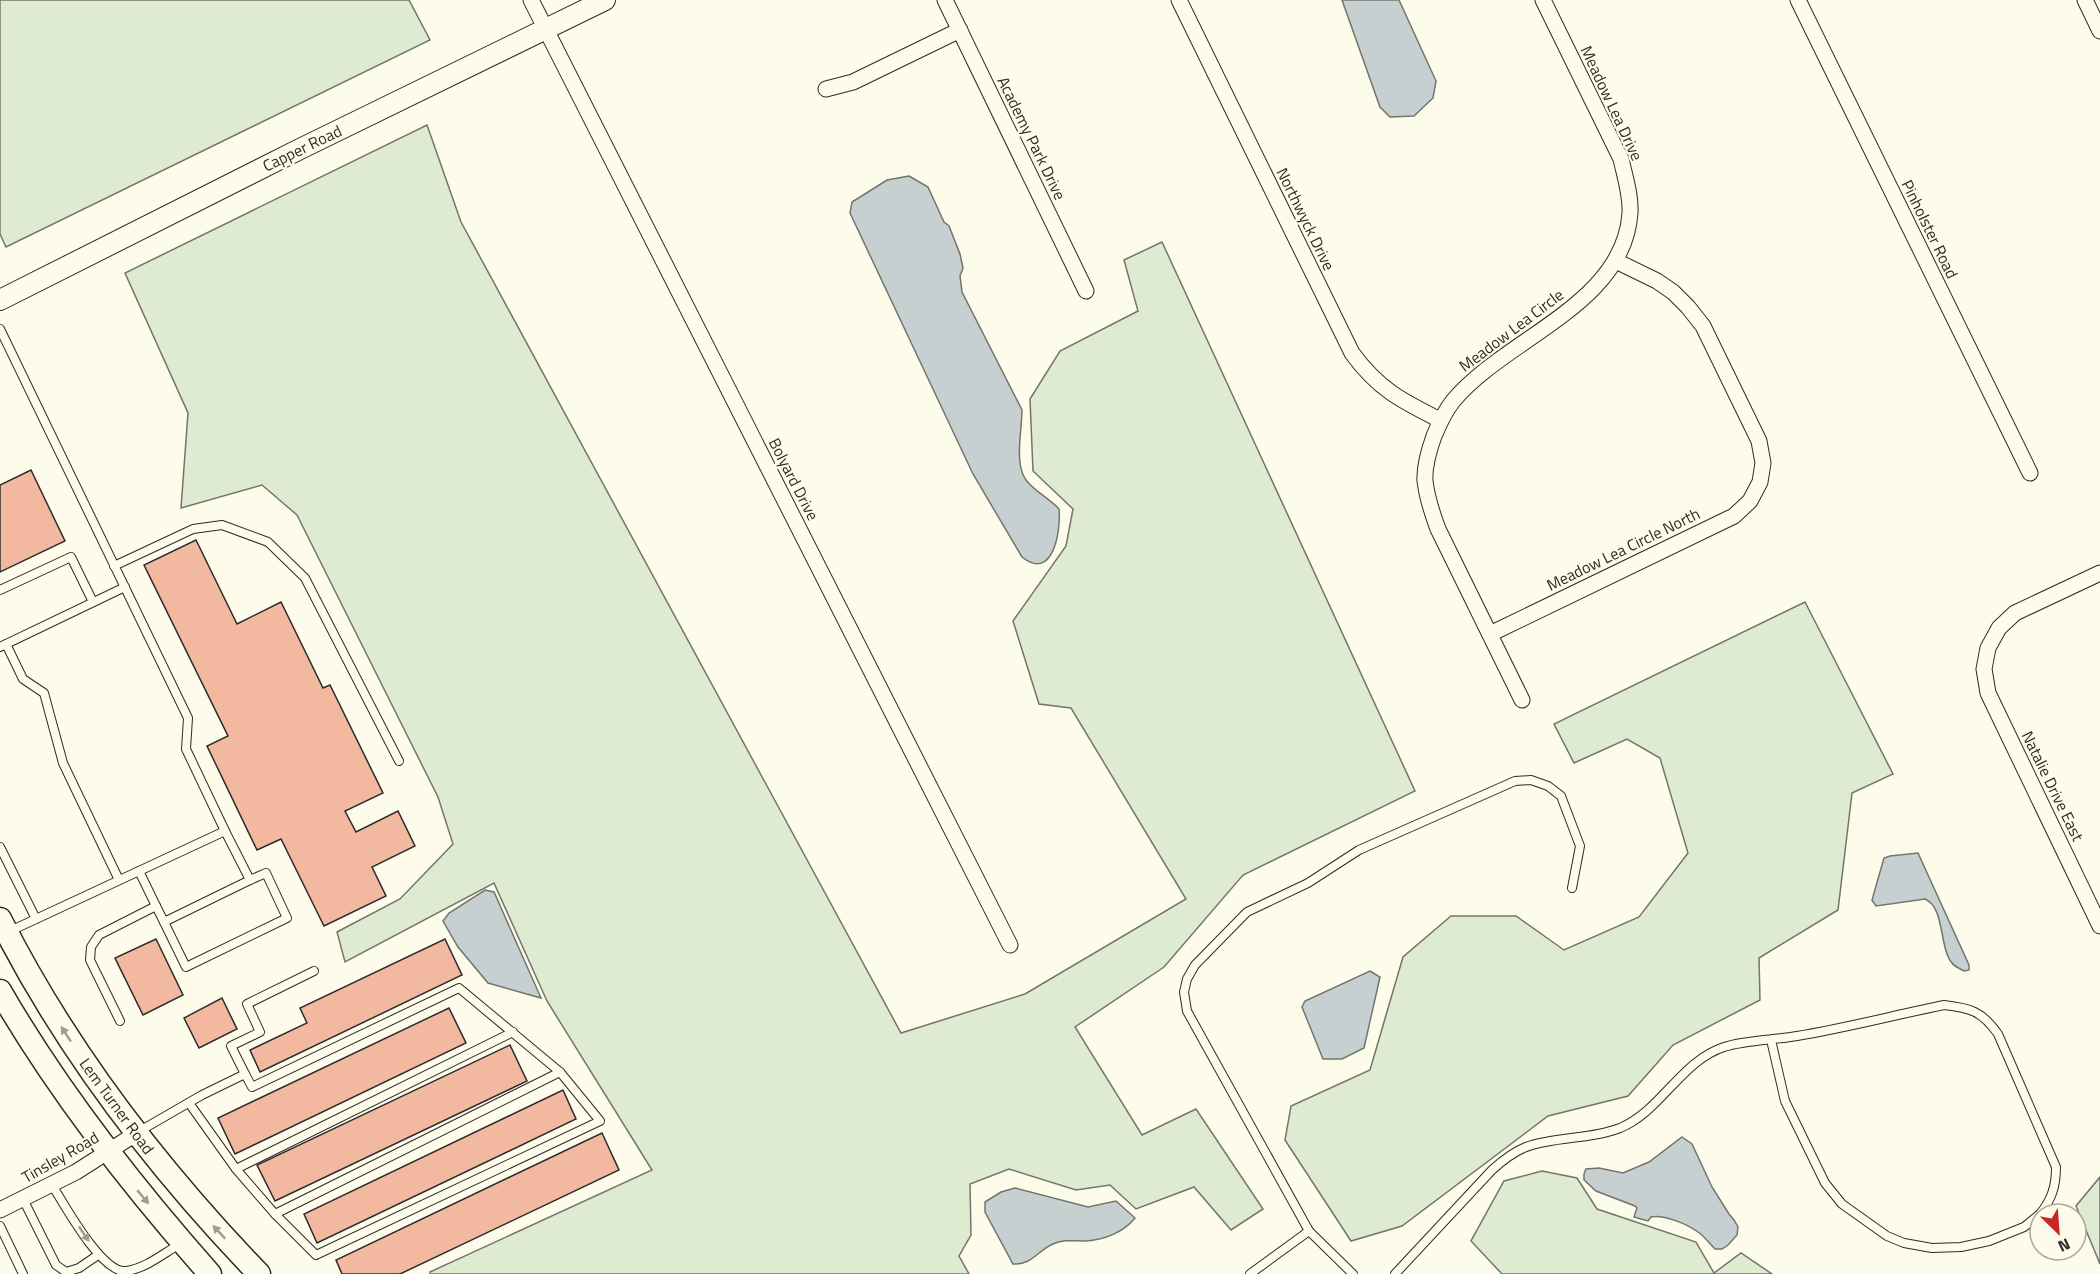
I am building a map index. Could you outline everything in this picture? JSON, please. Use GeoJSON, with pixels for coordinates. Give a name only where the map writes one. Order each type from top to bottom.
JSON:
{"type":"FeatureCollection","features":[{"type":"Feature","properties":{"kind":"main road","name":"Lem Turner Road"},"geometry":{"type":"LineString","coordinates":[[2,929],[61,1026],[137,1133],[195,1206],[259,1274]]}},
{"type":"Feature","properties":{"kind":"main road","name":"Lem Turner Road"},"geometry":{"type":"LineString","coordinates":[[0,991],[50,1071],[107,1151],[210,1274]]}},
{"type":"Feature","properties":{"kind":"street","name":"Bolyard Drive"},"geometry":{"type":"LineString","coordinates":[[531,0],[1010,945]]}},
{"type":"Feature","properties":{"kind":"street","name":"Capper Road"},"geometry":{"type":"LineString","coordinates":[[0,300],[300,149],[605,0]]}},
{"type":"Feature","properties":{"kind":"street","name":"Academy Park Drive"},"geometry":{"type":"LineString","coordinates":[[945,0],[1086,291]]}},
{"type":"Feature","properties":{"kind":"street","name":"Northwyck Drive"},"geometry":{"type":"LineString","coordinates":[[1179,0],[1352,353],[1366,373],[1384,389],[1440,420]]}},
{"type":"Feature","properties":{"kind":"street","name":"Meadow Lea Drive"},"geometry":{"type":"LineString","coordinates":[[1543,0],[1621,159],[1628,188],[1630,213],[1624,241],[1616,261]]}},
{"type":"Feature","properties":{"kind":"street","name":"Pinholster Road"},"geometry":{"type":"LineString","coordinates":[[1798,0],[2030,473]]}},
{"type":"Feature","properties":{"kind":"street"},"geometry":{"type":"LineString","coordinates":[[2085,0],[2100,32]]}},
{"type":"Feature","properties":{"kind":"street"},"geometry":{"type":"LineString","coordinates":[[826,89],[854,82],[960,30]]}},
{"type":"Feature","properties":{"kind":"street","name":"Meadow Lea Circle"},"geometry":{"type":"LineString","coordinates":[[1490,634],[1438,529],[1429,505],[1425,479],[1428,451],[1440,420],[1453,401],[1470,383],[1585,296],[1616,261]]}},
{"type":"Feature","properties":{"kind":"street","name":"Meadow Lea Circle North"},"geometry":{"type":"LineString","coordinates":[[1490,634],[1734,516],[1750,501],[1760,482],[1763,463],[1759,441],[1703,326],[1673,292],[1657,281],[1616,261]]}},
{"type":"Feature","properties":{"kind":"street","name":"Natalie Drive East"},"geometry":{"type":"LineString","coordinates":[[2100,573],[2015,613],[1999,628],[1988,648],[1984,669],[1988,693],[2100,926]]}},
{"type":"Feature","properties":{"kind":"street"},"geometry":{"type":"LineString","coordinates":[[1490,634],[1522,700]]}},
{"type":"Feature","properties":{"kind":"street","name":"Tinsley Road"},"geometry":{"type":"LineString","coordinates":[[0,1210],[52,1185],[137,1133]]}},
{"type":"Feature","properties":{"kind":"lane"},"geometry":{"type":"LineString","coordinates":[[0,329],[188,718],[186,749],[250,880]]}},
{"type":"Feature","properties":{"kind":"lane"},"geometry":{"type":"LineString","coordinates":[[114,566],[193,529],[222,525],[268,542],[305,578],[399,761]]}},
{"type":"Feature","properties":{"kind":"lane"},"geometry":{"type":"LineString","coordinates":[[0,590],[71,557],[93,602]]}},
{"type":"Feature","properties":{"kind":"lane"},"geometry":{"type":"LineString","coordinates":[[119,880],[63,763],[44,693],[23,679],[3,646],[125,587]]}},
{"type":"Feature","properties":{"kind":"lane"},"geometry":{"type":"LineString","coordinates":[[1353,1274],[1309,1231],[1187,1011],[1184,992],[1187,979],[1195,965],[1247,912],[1308,883],[1359,850],[1515,781],[1531,780],[1548,786],[1561,796],[1580,846],[1572,888]]}},
{"type":"Feature","properties":{"kind":"lane"},"geometry":{"type":"LineString","coordinates":[[2,929],[36,919],[225,831]]}},
{"type":"Feature","properties":{"kind":"lane"},"geometry":{"type":"LineString","coordinates":[[0,847],[36,919]]}},
{"type":"Feature","properties":{"kind":"lane"},"geometry":{"type":"LineString","coordinates":[[139,871],[186,967],[287,918],[266,873],[164,922]]}},
{"type":"Feature","properties":{"kind":"lane"},"geometry":{"type":"LineString","coordinates":[[120,1021],[90,960],[91,947],[99,935],[156,906]]}},
{"type":"Feature","properties":{"kind":"lane"},"geometry":{"type":"LineString","coordinates":[[189,1103],[236,1169],[274,1214],[316,1254],[600,1121],[560,1072],[459,988],[252,1088],[231,1046],[260,1032],[247,1004],[314,971]]}},
{"type":"Feature","properties":{"kind":"lane"},"geometry":{"type":"LineString","coordinates":[[1395,1274],[1492,1170],[1508,1157],[1541,1143],[1598,1136],[1623,1126],[1643,1113],[1710,1054],[1725,1047],[1944,1005],[1968,1008],[1988,1019],[1998,1034],[2056,1167],[2053,1196],[2049,1202]]}},
{"type":"Feature","properties":{"kind":"lane"},"geometry":{"type":"LineString","coordinates":[[236,1169],[513,1032]]}},
{"type":"Feature","properties":{"kind":"lane"},"geometry":{"type":"LineString","coordinates":[[1771,1040],[1785,1101],[1825,1183],[1842,1204],[1887,1236],[1904,1243],[1932,1248],[1961,1247],[1989,1241],[2028,1224]]}},
{"type":"Feature","properties":{"kind":"lane"},"geometry":{"type":"LineString","coordinates":[[274,1214],[560,1072]]}},
{"type":"Feature","properties":{"kind":"lane"},"geometry":{"type":"LineString","coordinates":[[137,1133],[245,1074]]}},
{"type":"Feature","properties":{"kind":"lane"},"geometry":{"type":"LineString","coordinates":[[52,1185],[98,1255],[110,1266],[123,1272],[137,1269],[183,1243]]}},
{"type":"Feature","properties":{"kind":"lane"},"geometry":{"type":"LineString","coordinates":[[23,1199],[56,1265],[66,1272],[79,1268],[98,1255]]}},
{"type":"Feature","properties":{"kind":"lane"},"geometry":{"type":"LineString","coordinates":[[0,1226],[24,1274]]}},
{"type":"Feature","properties":{"kind":"lane"},"geometry":{"type":"LineString","coordinates":[[1250,1274],[1309,1231]]}},
{"type":"Feature","properties":{"kind":"green space"},"geometry":{"type":"Polygon","coordinates":[[[0,0],[409,0],[430,40],[6,247],[0,234],[0,0]]]}},
{"type":"Feature","properties":{"kind":"green space"},"geometry":{"type":"Polygon","coordinates":[[[427,125],[461,222],[901,1033],[1025,994],[1186,899],[1071,708],[1039,704],[1013,621],[1066,546],[1073,509],[1033,471],[1030,399],[1060,351],[1138,311],[1124,260],[1162,242],[1415,791],[1243,875],[1164,967],[1075,1027],[1142,1135],[1196,1109],[1263,1209],[1231,1230],[1194,1187],[1136,1209],[1110,1185],[1076,1190],[1009,1169],[970,1184],[971,1235],[959,1256],[969,1274],[430,1274],[430,1272],[652,1170],[547,1001],[494,883],[345,962],[337,932],[400,899],[453,844],[438,797],[297,515],[262,485],[181,508],[188,413],[125,273],[427,125]]]}},
{"type":"Feature","properties":{"kind":"green space"},"geometry":{"type":"Polygon","coordinates":[[[1805,602],[1893,774],[1852,793],[1838,910],[1759,958],[1760,1000],[1673,1045],[1628,1096],[1548,1116],[1402,1226],[1351,1241],[1285,1140],[1291,1106],[1370,1070],[1403,957],[1451,916],[1516,916],[1564,950],[1639,917],[1688,853],[1660,758],[1627,739],[1574,763],[1554,724],[1805,602]]]}},
{"type":"Feature","properties":{"kind":"green space"},"geometry":{"type":"Polygon","coordinates":[[[1542,1171],[1577,1178],[1597,1209],[1696,1242],[1714,1273],[1741,1253],[1772,1274],[1502,1274],[1471,1241],[1504,1181],[1542,1171]]]}},
{"type":"Feature","properties":{"kind":"green space"},"geometry":{"type":"Polygon","coordinates":[[[2100,1177],[2100,1264],[2088,1235],[2088,1202],[2079,1202],[2100,1177]]]}},
{"type":"Feature","properties":{"kind":"shaded area"},"geometry":{"type":"Polygon","coordinates":[[[1342,0],[1399,0],[1436,81],[1433,98],[1414,116],[1390,117],[1380,107],[1342,0]]]}},
{"type":"Feature","properties":{"kind":"shaded area"},"geometry":{"type":"Polygon","coordinates":[[[909,176],[928,187],[944,222],[949,226],[963,268],[960,276],[962,292],[1022,410],[1019,456],[1022,473],[1038,492],[1059,509],[1058,529],[1053,551],[1048,559],[1041,563],[1033,563],[1022,557],[973,474],[850,213],[852,202],[887,180],[909,176]]]}},
{"type":"Feature","properties":{"kind":"shaded area"},"geometry":{"type":"Polygon","coordinates":[[[1918,853],[1969,965],[1969,970],[1964,971],[1956,966],[1948,956],[1939,919],[1931,903],[1925,899],[1876,906],[1872,900],[1884,858],[1918,853]]]}},
{"type":"Feature","properties":{"kind":"shaded area"},"geometry":{"type":"Polygon","coordinates":[[[485,890],[494,892],[541,998],[488,983],[458,947],[443,921],[449,913],[485,890]]]}},
{"type":"Feature","properties":{"kind":"shaded area"},"geometry":{"type":"Polygon","coordinates":[[[1370,971],[1380,977],[1364,1048],[1342,1059],[1323,1059],[1302,1007],[1305,1001],[1370,971]]]}},
{"type":"Feature","properties":{"kind":"shaded area"},"geometry":{"type":"Polygon","coordinates":[[[1682,1137],[1692,1144],[1712,1187],[1738,1227],[1737,1235],[1722,1249],[1715,1249],[1698,1232],[1675,1220],[1656,1216],[1651,1217],[1648,1221],[1634,1217],[1637,1208],[1635,1206],[1596,1191],[1584,1180],[1586,1169],[1599,1168],[1623,1173],[1649,1162],[1682,1137]]]}},
{"type":"Feature","properties":{"kind":"shaded area"},"geometry":{"type":"Polygon","coordinates":[[[1015,1188],[1088,1207],[1116,1201],[1135,1218],[1125,1227],[1107,1237],[1086,1241],[1057,1242],[1025,1262],[1013,1264],[985,1212],[985,1202],[1001,1192],[1015,1188]]]}},
{"type":"Feature","properties":{"kind":"building"},"geometry":{"type":"Polygon","coordinates":[[[31,470],[65,541],[0,572],[0,485],[31,470]]]}},
{"type":"Feature","properties":{"kind":"building"},"geometry":{"type":"Polygon","coordinates":[[[196,540],[237,624],[281,602],[323,688],[330,685],[383,793],[345,811],[356,832],[398,811],[415,846],[372,867],[386,896],[324,926],[281,839],[257,850],[207,746],[228,736],[144,565],[196,540]]]}},
{"type":"Feature","properties":{"kind":"building"},"geometry":{"type":"Polygon","coordinates":[[[156,939],[183,995],[143,1015],[115,958],[156,939]]]}},
{"type":"Feature","properties":{"kind":"building"},"geometry":{"type":"Polygon","coordinates":[[[445,939],[462,975],[260,1072],[250,1050],[307,1023],[300,1008],[445,939]]]}},
{"type":"Feature","properties":{"kind":"building"},"geometry":{"type":"Polygon","coordinates":[[[222,998],[237,1029],[199,1048],[184,1018],[222,998]]]}},
{"type":"Feature","properties":{"kind":"building"},"geometry":{"type":"Polygon","coordinates":[[[449,1008],[466,1043],[235,1154],[218,1118],[449,1008]]]}},
{"type":"Feature","properties":{"kind":"building"},"geometry":{"type":"Polygon","coordinates":[[[510,1045],[527,1081],[275,1201],[257,1165],[510,1045]]]}},
{"type":"Feature","properties":{"kind":"building"},"geometry":{"type":"Polygon","coordinates":[[[563,1090],[576,1119],[317,1243],[304,1214],[563,1090]]]}},
{"type":"Feature","properties":{"kind":"building"},"geometry":{"type":"Polygon","coordinates":[[[602,1133],[619,1170],[400,1274],[342,1274],[336,1260],[602,1133]]]}}]}
